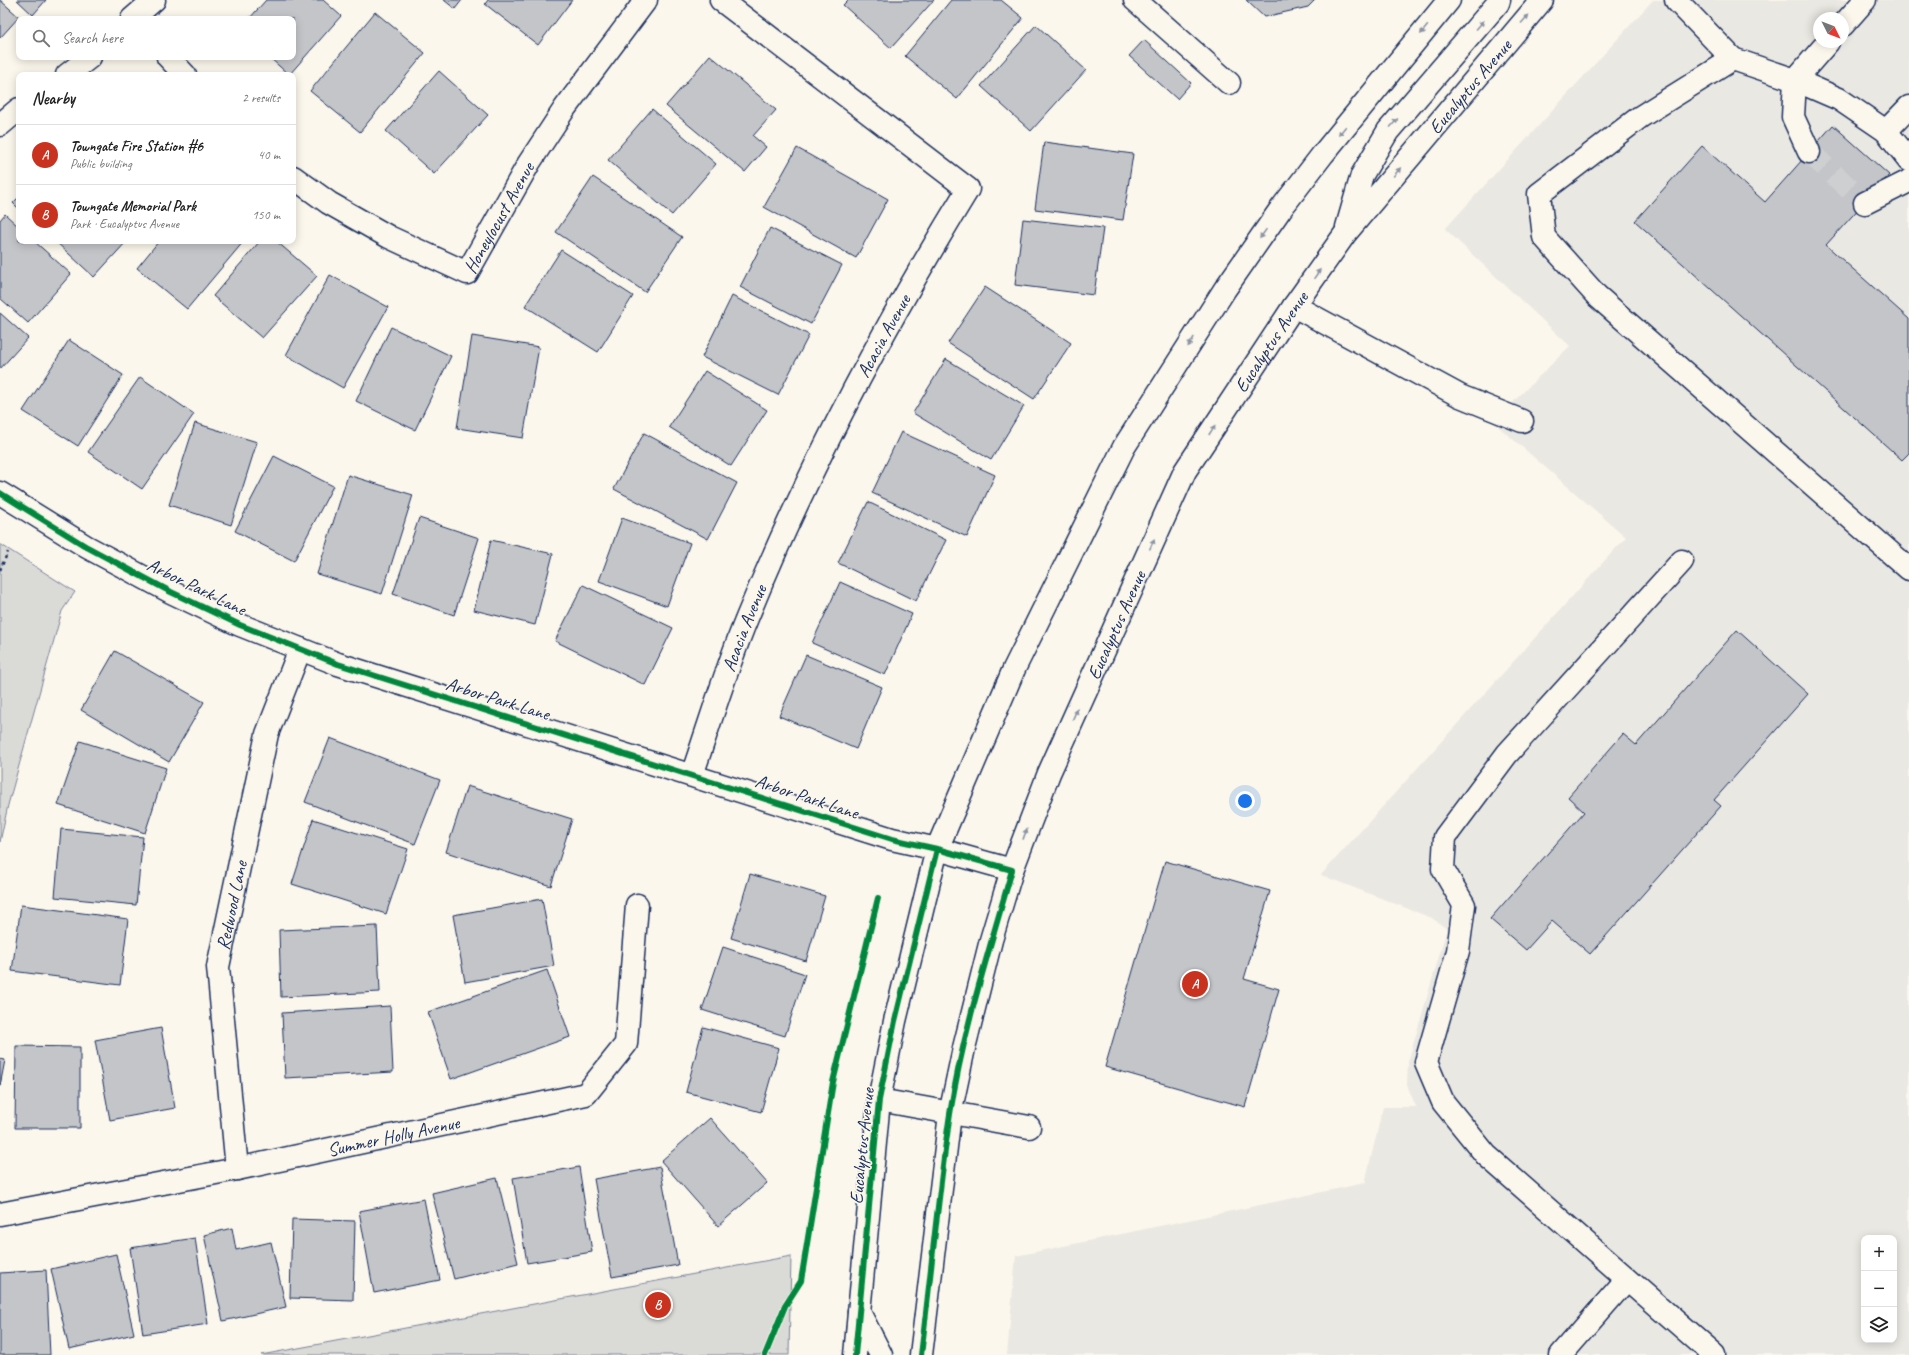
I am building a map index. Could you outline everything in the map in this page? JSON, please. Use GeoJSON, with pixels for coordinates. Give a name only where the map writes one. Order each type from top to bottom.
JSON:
{"type":"FeatureCollection","features":[{"type":"Feature","properties":{"kind":"street"},"geometry":{"type":"LineString","coordinates":[[136,16],[154,0]]}},
{"type":"Feature","properties":{"kind":"street","name":"Honeylocust Avenue"},"geometry":{"type":"LineString","coordinates":[[296,179],[329,203],[389,238],[467,273],[529,163],[565,108],[646,0]]}},
{"type":"Feature","properties":{"kind":"street","name":"Acacia Avenue"},"geometry":{"type":"LineString","coordinates":[[692,775],[746,620],[784,532],[827,442],[874,352],[931,249],[968,189],[721,0]]}},
{"type":"Feature","properties":{"kind":"street"},"geometry":{"type":"LineString","coordinates":[[1135,0],[1229,83]]}},
{"type":"Feature","properties":{"kind":"street","name":"Eucalyptus Avenue"},"geometry":{"type":"LineString","coordinates":[[855,1355],[879,1100],[895,1021],[937,849],[1014,669],[1124,447],[1225,289],[1280,210],[1323,154],[1449,0]]}},
{"type":"Feature","properties":{"kind":"street"},"geometry":{"type":"LineString","coordinates":[[1345,234],[1362,175],[1388,131],[1498,4],[1499,0]]}},
{"type":"Feature","properties":{"kind":"street","name":"Eucalyptus Avenue"},"geometry":{"type":"LineString","coordinates":[[921,1355],[950,1114],[964,1048],[987,955],[1012,870],[1049,773],[1185,471],[1294,306],[1345,234],[1542,0]]}},
{"type":"Feature","properties":{"kind":"street"},"geometry":{"type":"LineString","coordinates":[[1676,0],[1733,59],[1795,80],[1838,100],[1886,131],[1909,160]]}},
{"type":"Feature","properties":{"kind":"street"},"geometry":{"type":"LineString","coordinates":[[1849,18],[1865,0]]}},
{"type":"Feature","properties":{"kind":"street"},"geometry":{"type":"LineString","coordinates":[[1809,152],[1793,117],[1795,80],[1823,48]]}},
{"type":"Feature","properties":{"kind":"street"},"geometry":{"type":"LineString","coordinates":[[1733,59],[1640,117],[1539,194],[1544,237],[1597,296],[1909,569]]}},
{"type":"Feature","properties":{"kind":"street"},"geometry":{"type":"LineString","coordinates":[[71,72],[86,60]]}},
{"type":"Feature","properties":{"kind":"street"},"geometry":{"type":"LineString","coordinates":[[171,60],[182,72]]}},
{"type":"Feature","properties":{"kind":"street"},"geometry":{"type":"LineString","coordinates":[[1886,131],[1909,107]]}},
{"type":"Feature","properties":{"kind":"street"},"geometry":{"type":"LineString","coordinates":[[0,125],[16,112]]}},
{"type":"Feature","properties":{"kind":"street"},"geometry":{"type":"LineString","coordinates":[[1865,203],[1909,181]]}},
{"type":"Feature","properties":{"kind":"street"},"geometry":{"type":"LineString","coordinates":[[1294,306],[1460,396],[1522,421]]}},
{"type":"Feature","properties":{"kind":"street","name":"Arbor Park Lane"},"geometry":{"type":"LineString","coordinates":[[0,493],[87,547],[171,592],[240,625],[338,664],[892,838],[1012,870]]}},
{"type":"Feature","properties":{"kind":"street"},"geometry":{"type":"LineString","coordinates":[[1682,561],[1507,754],[1445,837],[1443,869],[1464,906],[1458,952],[1426,1062],[1443,1102],[1486,1155],[1714,1355]]}},
{"type":"Feature","properties":{"kind":"street","name":"Redwood Lane"},"geometry":{"type":"LineString","coordinates":[[237,1169],[218,967],[267,734],[300,649]]}},
{"type":"Feature","properties":{"kind":"street","name":"Summer Holly Avenue"},"geometry":{"type":"LineString","coordinates":[[0,1214],[237,1169],[586,1094],[626,1044],[637,905]]}},
{"type":"Feature","properties":{"kind":"street"},"geometry":{"type":"LineString","coordinates":[[879,1100],[950,1114],[1029,1127]]}},
{"type":"Feature","properties":{"kind":"street"},"geometry":{"type":"LineString","coordinates":[[1561,1355],[1627,1279]]}},
{"type":"Feature","properties":{"kind":"street"},"geometry":{"type":"LineString","coordinates":[[859,1312],[880,1355]]}},
{"type":"Feature","properties":{"kind":"path"},"geometry":{"type":"LineString","coordinates":[[0,570],[8,552]]}},
{"type":"Feature","properties":{"kind":"shaded area"},"geometry":{"type":"Polygon","coordinates":[[[1653,0],[1909,0],[1909,1355],[1007,1355],[1016,1256],[1365,1183],[1383,1107],[1416,1107],[1407,1085],[1408,1062],[1447,929],[1432,918],[1321,875],[1626,537],[1493,422],[1570,346],[1445,229],[1653,0]]]}},
{"type":"Feature","properties":{"kind":"shaded area"},"geometry":{"type":"Polygon","coordinates":[[[0,544],[75,592],[62,611],[8,805],[0,842],[0,544]]]}},
{"type":"Feature","properties":{"kind":"shaded area"},"geometry":{"type":"Polygon","coordinates":[[[791,1256],[789,1355],[261,1355],[791,1256]]]}},
{"type":"Feature","properties":{"kind":"building"},"geometry":{"type":"Polygon","coordinates":[[[0,0],[18,16],[16,16],[16,20],[0,38],[0,0]]]}},
{"type":"Feature","properties":{"kind":"building"},"geometry":{"type":"Polygon","coordinates":[[[17,0],[46,0],[33,15],[17,0]]]}},
{"type":"Feature","properties":{"kind":"building"},"geometry":{"type":"Polygon","coordinates":[[[266,0],[323,0],[341,16],[292,72],[286,72],[272,60],[296,60],[296,16],[252,16],[266,0]]]}},
{"type":"Feature","properties":{"kind":"building"},"geometry":{"type":"Polygon","coordinates":[[[444,0],[462,0],[455,9],[444,0]]]}},
{"type":"Feature","properties":{"kind":"building"},"geometry":{"type":"Polygon","coordinates":[[[488,0],[572,0],[538,45],[485,4],[488,0]]]}},
{"type":"Feature","properties":{"kind":"building"},"geometry":{"type":"Polygon","coordinates":[[[848,0],[934,0],[891,48],[843,5],[848,0]]]}},
{"type":"Feature","properties":{"kind":"building"},"geometry":{"type":"Polygon","coordinates":[[[951,0],[1001,0],[1023,18],[957,99],[905,56],[951,0]]]}},
{"type":"Feature","properties":{"kind":"building"},"geometry":{"type":"Polygon","coordinates":[[[1246,0],[1315,0],[1308,7],[1264,17],[1246,0]]]}},
{"type":"Feature","properties":{"kind":"building"},"geometry":{"type":"Polygon","coordinates":[[[375,12],[425,53],[360,132],[310,91],[375,12]]]}},
{"type":"Feature","properties":{"kind":"building"},"geometry":{"type":"Polygon","coordinates":[[[1036,25],[1086,70],[1031,131],[981,86],[1036,25]]]}},
{"type":"Feature","properties":{"kind":"building"},"geometry":{"type":"Polygon","coordinates":[[[1144,40],[1191,83],[1177,99],[1129,56],[1144,40]]]}},
{"type":"Feature","properties":{"kind":"building"},"geometry":{"type":"Polygon","coordinates":[[[710,55],[776,110],[753,136],[766,147],[745,172],[666,106],[710,55]]]}},
{"type":"Feature","properties":{"kind":"building"},"geometry":{"type":"Polygon","coordinates":[[[439,71],[488,115],[434,174],[386,131],[439,71]]]}},
{"type":"Feature","properties":{"kind":"building"},"geometry":{"type":"Polygon","coordinates":[[[652,109],[716,164],[672,215],[608,160],[652,109]]]}},
{"type":"Feature","properties":{"kind":"building"},"geometry":{"type":"Polygon","coordinates":[[[1833,125],[1889,175],[1826,245],[1909,319],[1909,453],[1902,460],[1635,221],[1702,146],[1765,202],[1833,125]]]}},
{"type":"Feature","properties":{"kind":"building"},"geometry":{"type":"Polygon","coordinates":[[[1044,142],[1133,154],[1123,220],[1035,209],[1044,142]]]}},
{"type":"Feature","properties":{"kind":"building"},"geometry":{"type":"Polygon","coordinates":[[[797,148],[888,199],[856,258],[764,207],[797,148]]]}},
{"type":"Feature","properties":{"kind":"building"},"geometry":{"type":"Polygon","coordinates":[[[593,177],[682,237],[645,292],[556,232],[593,177]]]}},
{"type":"Feature","properties":{"kind":"building"},"geometry":{"type":"Polygon","coordinates":[[[5,214],[16,224],[16,244],[37,244],[71,274],[28,323],[0,298],[0,220],[5,214]]]}},
{"type":"Feature","properties":{"kind":"building"},"geometry":{"type":"Polygon","coordinates":[[[1023,219],[1103,228],[1094,295],[1015,285],[1023,219]]]}},
{"type":"Feature","properties":{"kind":"building"},"geometry":{"type":"Polygon","coordinates":[[[770,228],[842,265],[811,324],[740,287],[770,228]]]}},
{"type":"Feature","properties":{"kind":"building"},"geometry":{"type":"Polygon","coordinates":[[[58,244],[124,244],[94,277],[58,244]]]}},
{"type":"Feature","properties":{"kind":"building"},"geometry":{"type":"Polygon","coordinates":[[[157,244],[241,244],[187,309],[137,268],[157,244]]]}},
{"type":"Feature","properties":{"kind":"building"},"geometry":{"type":"Polygon","coordinates":[[[257,244],[280,244],[317,276],[262,338],[213,296],[257,244]]]}},
{"type":"Feature","properties":{"kind":"building"},"geometry":{"type":"Polygon","coordinates":[[[561,250],[633,296],[598,352],[525,306],[561,250]]]}},
{"type":"Feature","properties":{"kind":"building"},"geometry":{"type":"Polygon","coordinates":[[[330,275],[388,307],[343,388],[286,355],[330,275]]]}},
{"type":"Feature","properties":{"kind":"building"},"geometry":{"type":"Polygon","coordinates":[[[985,287],[1071,343],[1034,399],[948,343],[985,287]]]}},
{"type":"Feature","properties":{"kind":"building"},"geometry":{"type":"Polygon","coordinates":[[[732,296],[809,335],[778,395],[702,357],[732,296]]]}},
{"type":"Feature","properties":{"kind":"building"},"geometry":{"type":"Polygon","coordinates":[[[0,313],[28,338],[0,369],[0,313]]]}},
{"type":"Feature","properties":{"kind":"building"},"geometry":{"type":"Polygon","coordinates":[[[391,327],[451,356],[415,430],[356,401],[391,327]]]}},
{"type":"Feature","properties":{"kind":"building"},"geometry":{"type":"Polygon","coordinates":[[[472,336],[539,347],[523,438],[457,428],[472,336]]]}},
{"type":"Feature","properties":{"kind":"building"},"geometry":{"type":"Polygon","coordinates":[[[69,340],[123,375],[78,446],[23,411],[69,340]]]}},
{"type":"Feature","properties":{"kind":"building"},"geometry":{"type":"Polygon","coordinates":[[[946,359],[1024,406],[991,460],[913,413],[946,359]]]}},
{"type":"Feature","properties":{"kind":"building"},"geometry":{"type":"Polygon","coordinates":[[[705,371],[767,410],[731,466],[669,427],[705,371]]]}},
{"type":"Feature","properties":{"kind":"building"},"geometry":{"type":"Polygon","coordinates":[[[140,377],[194,414],[142,489],[88,452],[140,377]]]}},
{"type":"Feature","properties":{"kind":"building"},"geometry":{"type":"Polygon","coordinates":[[[195,423],[257,442],[231,525],[169,505],[195,423]]]}},
{"type":"Feature","properties":{"kind":"building"},"geometry":{"type":"Polygon","coordinates":[[[901,432],[995,475],[967,537],[872,493],[901,432]]]}},
{"type":"Feature","properties":{"kind":"building"},"geometry":{"type":"Polygon","coordinates":[[[644,433],[737,483],[708,539],[614,489],[644,433]]]}},
{"type":"Feature","properties":{"kind":"building"},"geometry":{"type":"Polygon","coordinates":[[[274,456],[333,486],[294,561],[235,531],[274,456]]]}},
{"type":"Feature","properties":{"kind":"building"},"geometry":{"type":"Polygon","coordinates":[[[348,475],[413,495],[382,594],[317,574],[348,475]]]}},
{"type":"Feature","properties":{"kind":"building"},"geometry":{"type":"Polygon","coordinates":[[[868,502],[946,540],[916,601],[838,563],[868,502]]]}},
{"type":"Feature","properties":{"kind":"building"},"geometry":{"type":"Polygon","coordinates":[[[419,518],[479,538],[454,615],[393,594],[419,518]]]}},
{"type":"Feature","properties":{"kind":"building"},"geometry":{"type":"Polygon","coordinates":[[[622,518],[690,543],[667,606],[599,581],[622,518]]]}},
{"type":"Feature","properties":{"kind":"building"},"geometry":{"type":"Polygon","coordinates":[[[491,540],[553,554],[535,625],[474,610],[491,540]]]}},
{"type":"Feature","properties":{"kind":"building"},"geometry":{"type":"Polygon","coordinates":[[[840,582],[912,614],[885,675],[812,643],[840,582]]]}},
{"type":"Feature","properties":{"kind":"building"},"geometry":{"type":"Polygon","coordinates":[[[583,585],[673,628],[645,685],[555,641],[583,585]]]}},
{"type":"Feature","properties":{"kind":"building"},"geometry":{"type":"Polygon","coordinates":[[[1737,630],[1808,694],[1714,800],[1721,806],[1590,954],[1552,921],[1526,950],[1490,919],[1584,812],[1568,797],[1623,734],[1636,745],[1737,630]]]}},
{"type":"Feature","properties":{"kind":"building"},"geometry":{"type":"Polygon","coordinates":[[[115,651],[204,702],[169,762],[81,710],[115,651]]]}},
{"type":"Feature","properties":{"kind":"building"},"geometry":{"type":"Polygon","coordinates":[[[806,655],[882,687],[856,749],[779,716],[806,655]]]}},
{"type":"Feature","properties":{"kind":"building"},"geometry":{"type":"Polygon","coordinates":[[[330,738],[440,780],[415,844],[305,802],[330,738]]]}},
{"type":"Feature","properties":{"kind":"building"},"geometry":{"type":"Polygon","coordinates":[[[80,741],[166,768],[145,833],[58,805],[80,741]]]}},
{"type":"Feature","properties":{"kind":"building"},"geometry":{"type":"Polygon","coordinates":[[[467,786],[572,819],[551,886],[446,852],[467,786]]]}},
{"type":"Feature","properties":{"kind":"building"},"geometry":{"type":"Polygon","coordinates":[[[313,819],[408,849],[386,914],[292,884],[313,819]]]}},
{"type":"Feature","properties":{"kind":"building"},"geometry":{"type":"Polygon","coordinates":[[[61,829],[143,837],[136,905],[55,897],[61,829]]]}},
{"type":"Feature","properties":{"kind":"building"},"geometry":{"type":"Polygon","coordinates":[[[1165,861],[1270,891],[1244,979],[1279,989],[1245,1107],[1105,1067],[1165,861]]]}},
{"type":"Feature","properties":{"kind":"building"},"geometry":{"type":"Polygon","coordinates":[[[750,874],[825,896],[806,961],[731,938],[750,874]]]}},
{"type":"Feature","properties":{"kind":"building"},"geometry":{"type":"Polygon","coordinates":[[[542,899],[554,966],[465,982],[453,915],[542,899]]]}},
{"type":"Feature","properties":{"kind":"building"},"geometry":{"type":"Polygon","coordinates":[[[21,905],[128,919],[120,985],[12,971],[21,905]]]}},
{"type":"Feature","properties":{"kind":"building"},"geometry":{"type":"Polygon","coordinates":[[[377,926],[380,992],[281,997],[279,930],[377,926]]]}},
{"type":"Feature","properties":{"kind":"building"},"geometry":{"type":"Polygon","coordinates":[[[723,947],[805,974],[785,1036],[702,1010],[723,947]]]}},
{"type":"Feature","properties":{"kind":"building"},"geometry":{"type":"Polygon","coordinates":[[[547,970],[570,1037],[451,1079],[428,1012],[547,970]]]}},
{"type":"Feature","properties":{"kind":"building"},"geometry":{"type":"Polygon","coordinates":[[[390,1006],[393,1072],[285,1078],[282,1013],[390,1006]]]}},
{"type":"Feature","properties":{"kind":"building"},"geometry":{"type":"Polygon","coordinates":[[[703,1027],[779,1048],[761,1112],[686,1092],[703,1027]]]}},
{"type":"Feature","properties":{"kind":"building"},"geometry":{"type":"Polygon","coordinates":[[[161,1028],[175,1108],[110,1120],[95,1040],[161,1028]]]}},
{"type":"Feature","properties":{"kind":"building"},"geometry":{"type":"Polygon","coordinates":[[[16,1046],[80,1047],[80,1128],[15,1128],[16,1046]]]}},
{"type":"Feature","properties":{"kind":"building"},"geometry":{"type":"Polygon","coordinates":[[[0,1059],[5,1060],[0,1086],[0,1059]]]}},
{"type":"Feature","properties":{"kind":"building"},"geometry":{"type":"Polygon","coordinates":[[[710,1118],[767,1183],[718,1226],[661,1161],[710,1118]]]}},
{"type":"Feature","properties":{"kind":"building"},"geometry":{"type":"Polygon","coordinates":[[[579,1167],[592,1252],[527,1263],[513,1178],[579,1167]]]}},
{"type":"Feature","properties":{"kind":"building"},"geometry":{"type":"Polygon","coordinates":[[[660,1167],[678,1265],[612,1277],[594,1179],[660,1167]]]}},
{"type":"Feature","properties":{"kind":"building"},"geometry":{"type":"Polygon","coordinates":[[[497,1178],[518,1263],[454,1279],[432,1193],[497,1178]]]}},
{"type":"Feature","properties":{"kind":"building"},"geometry":{"type":"Polygon","coordinates":[[[424,1199],[440,1280],[374,1293],[359,1211],[424,1199]]]}},
{"type":"Feature","properties":{"kind":"building"},"geometry":{"type":"Polygon","coordinates":[[[292,1219],[355,1221],[353,1300],[290,1298],[292,1219]]]}},
{"type":"Feature","properties":{"kind":"building"},"geometry":{"type":"Polygon","coordinates":[[[232,1228],[236,1250],[271,1242],[286,1307],[223,1321],[204,1235],[232,1228]]]}},
{"type":"Feature","properties":{"kind":"building"},"geometry":{"type":"Polygon","coordinates":[[[195,1238],[208,1324],[143,1334],[130,1248],[195,1238]]]}},
{"type":"Feature","properties":{"kind":"building"},"geometry":{"type":"Polygon","coordinates":[[[116,1254],[134,1334],[69,1349],[51,1269],[116,1254]]]}},
{"type":"Feature","properties":{"kind":"building"},"geometry":{"type":"Polygon","coordinates":[[[46,1270],[50,1355],[0,1355],[0,1273],[46,1270]]]}},
{"type":"Feature","properties":{"kind":"tunnel"},"geometry":{"type":"LineString","coordinates":[[1809,152],[1865,203]]}},
{"type":"Feature","properties":{"kind":"cycle path"},"geometry":{"type":"LineString","coordinates":[[0,493],[87,547],[171,592],[240,625],[338,664],[892,839],[937,849],[1012,870],[977,991],[955,1083],[942,1174],[921,1355]]}},
{"type":"Feature","properties":{"kind":"cycle path"},"geometry":{"type":"LineString","coordinates":[[855,1355],[879,1100],[895,1021],[937,849]]}},
{"type":"Feature","properties":{"kind":"cycle path"},"geometry":{"type":"LineString","coordinates":[[765,1355],[785,1306],[801,1281],[833,1082],[878,898]]}},
{"type":"Feature","properties":{"kind":"place","name":"Towngate Fire Station #6"},"geometry":{"type":"Point","coordinates":[1195,984]}},
{"type":"Feature","properties":{"kind":"place","name":"Towngate Memorial Park"},"geometry":{"type":"Point","coordinates":[658,1305]}}]}
